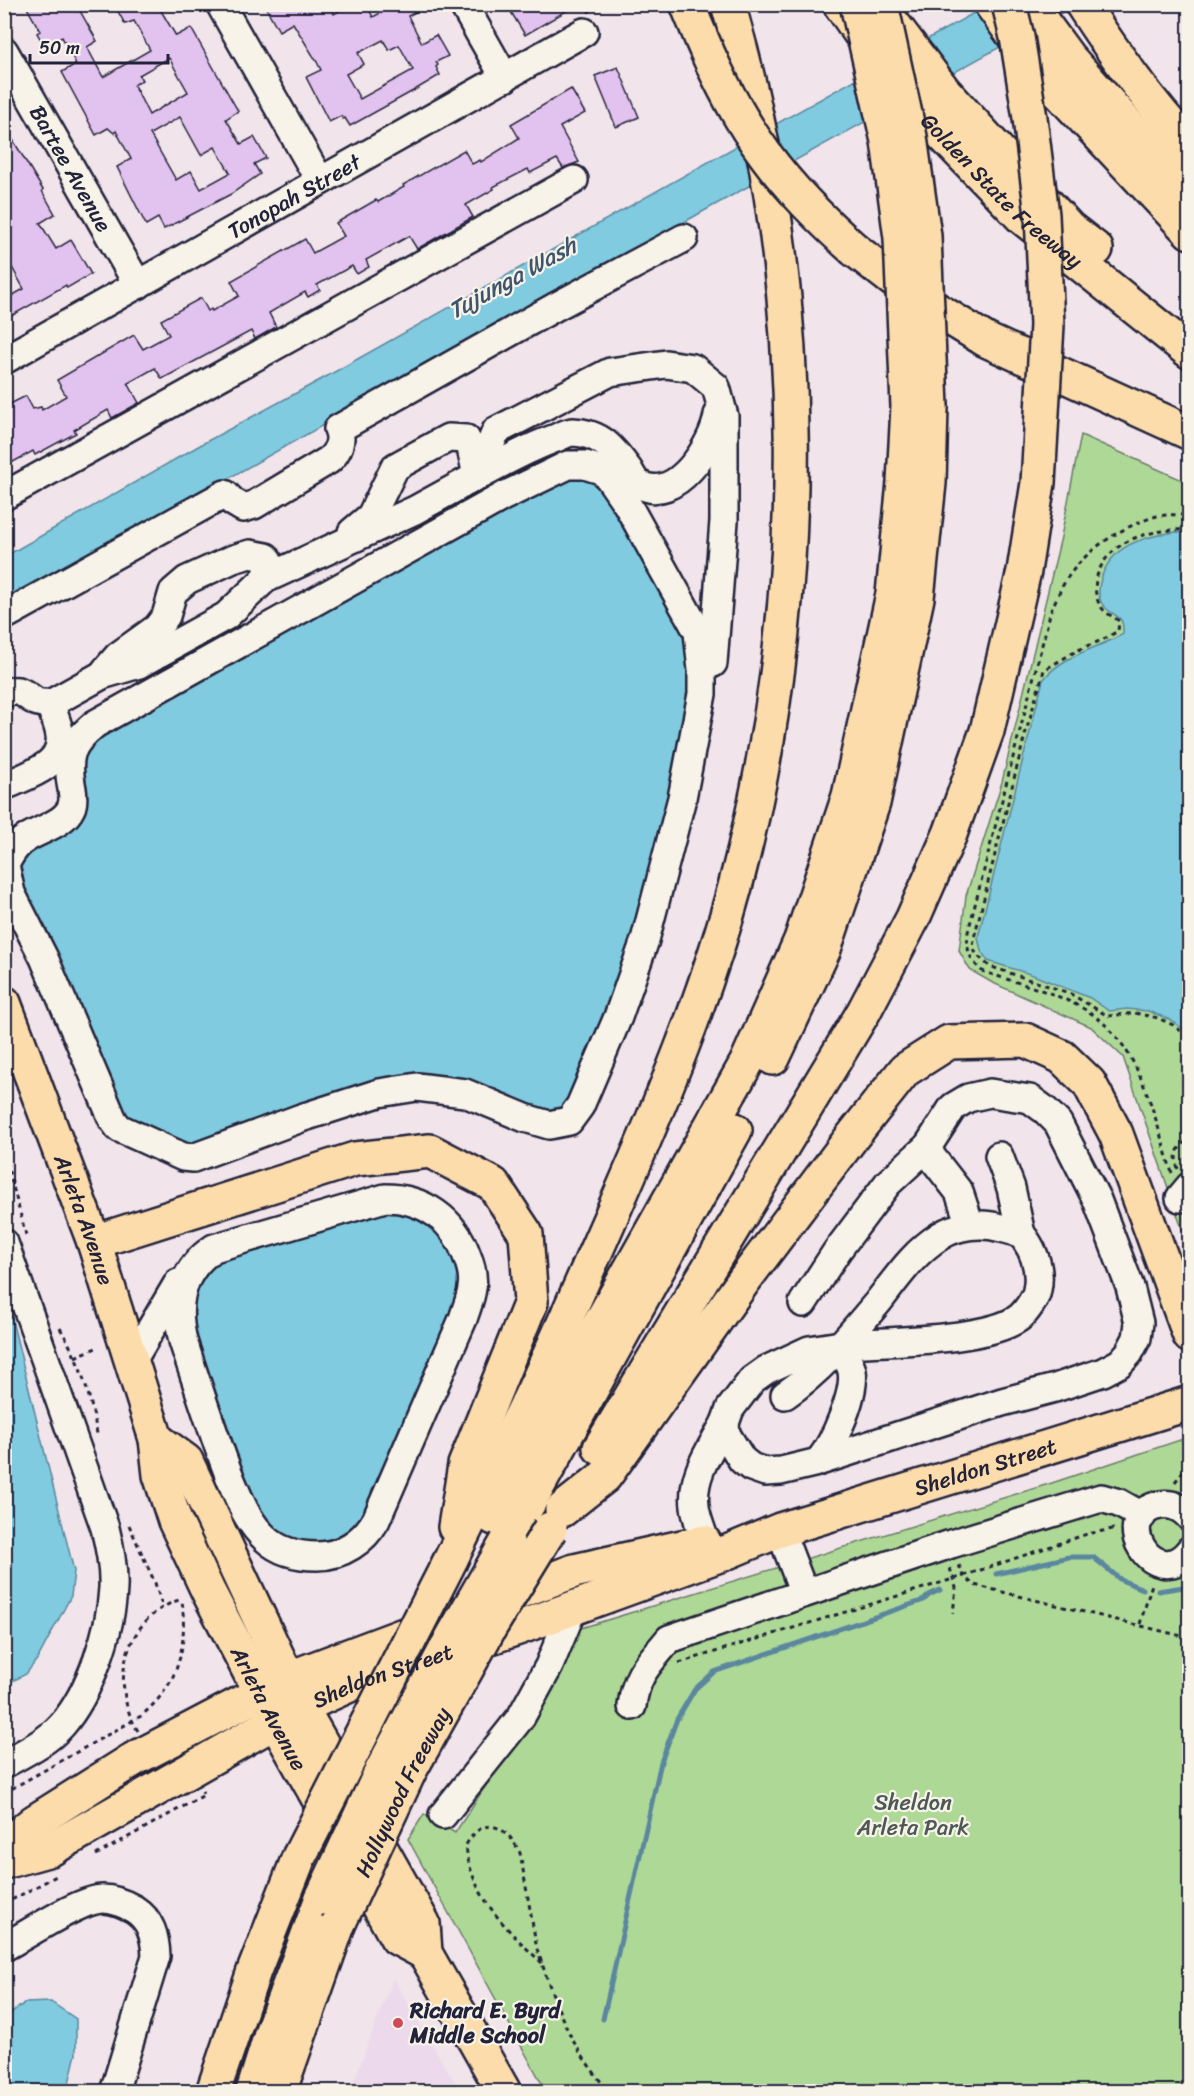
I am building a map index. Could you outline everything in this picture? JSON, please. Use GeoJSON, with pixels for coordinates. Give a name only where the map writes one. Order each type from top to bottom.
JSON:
{"type":"FeatureCollection","features":[{"type":"Feature","properties":{"kind":"main road"},"geometry":{"type":"LineString","coordinates":[[687,4],[719,80],[764,155],[792,190],[855,250],[913,295],[986,340],[1190,433]]}},
{"type":"Feature","properties":{"kind":"main road"},"geometry":{"type":"LineString","coordinates":[[463,1557],[536,1384],[651,1126],[697,1006],[738,873],[760,780],[774,688],[789,547],[792,417],[780,257],[770,190],[742,53],[728,4]]}},
{"type":"Feature","properties":{"kind":"main road","name":"Golden State Freeway"},"geometry":{"type":"LineString","coordinates":[[840,4],[874,53],[918,109],[1023,218],[1190,352]]}},
{"type":"Feature","properties":{"kind":"main road"},"geometry":{"type":"LineString","coordinates":[[236,2091],[255,2033],[318,1891],[452,1638],[767,1072],[824,949],[873,803],[917,598],[928,483],[888,141],[857,4]]}},
{"type":"Feature","properties":{"kind":"main road"},"geometry":{"type":"LineString","coordinates":[[463,1557],[558,1398],[747,1062],[801,940],[849,796],[893,594],[904,482],[920,407],[924,236],[910,137],[880,4]]}},
{"type":"Feature","properties":{"kind":"main road"},"geometry":{"type":"LineString","coordinates":[[880,4],[944,91],[1069,228],[1190,324]]}},
{"type":"Feature","properties":{"kind":"main road"},"geometry":{"type":"LineString","coordinates":[[991,4],[1190,195]]}},
{"type":"Feature","properties":{"kind":"main road","name":"Hollywood Freeway"},"geometry":{"type":"LineString","coordinates":[[213,2091],[254,1971],[410,1772],[490,1627],[863,1013],[913,918],[945,845],[987,731],[1024,571],[1038,483],[1047,325],[1042,215],[1028,106],[1017,37],[1009,4]]}},
{"type":"Feature","properties":{"kind":"main road"},"geometry":{"type":"LineString","coordinates":[[1029,4],[1054,64],[1190,232]]}},
{"type":"Feature","properties":{"kind":"main road"},"geometry":{"type":"LineString","coordinates":[[1090,18],[1190,147]]}},
{"type":"Feature","properties":{"kind":"main road","name":"Arleta Avenue"},"geometry":{"type":"LineString","coordinates":[[4,1003],[94,1242],[156,1439],[186,1461],[241,1576],[281,1700],[397,1938],[425,1953],[504,2091]]}},
{"type":"Feature","properties":{"kind":"main road"},"geometry":{"type":"LineString","coordinates":[[556,1519],[605,1476],[752,1269],[905,1070],[949,1042],[1025,1040],[1062,1057],[1089,1083],[1116,1134],[1190,1336]]}},
{"type":"Feature","properties":{"kind":"main road"},"geometry":{"type":"LineString","coordinates":[[94,1242],[355,1159],[430,1151],[493,1184],[526,1234],[531,1302],[465,1465],[463,1557]]}},
{"type":"Feature","properties":{"kind":"main road","name":"Sheldon Street"},"geometry":{"type":"LineString","coordinates":[[4,1862],[51,1848],[281,1700],[356,1682],[573,1608],[725,1553],[780,1530],[1190,1403]]}},
{"type":"Feature","properties":{"kind":"main road","name":"Sheldon Street"},"geometry":{"type":"LineString","coordinates":[[4,1847],[34,1822],[134,1759],[281,1700],[574,1571],[705,1542],[780,1530]]}},
{"type":"Feature","properties":{"kind":"main road","name":"Hollywood Freeway"},"geometry":{"type":"LineString","coordinates":[[279,2091],[318,1891],[463,1557]]}},
{"type":"Feature","properties":{"kind":"main road"},"geometry":{"type":"LineString","coordinates":[[253,2091],[318,1891]]}},
{"type":"Feature","properties":{"kind":"street"},"geometry":{"type":"LineString","coordinates":[[220,4],[321,181]]}},
{"type":"Feature","properties":{"kind":"street"},"geometry":{"type":"LineString","coordinates":[[463,4],[505,78]]}},
{"type":"Feature","properties":{"kind":"street","name":"Tonopah Street"},"geometry":{"type":"LineString","coordinates":[[4,360],[584,32]]}},
{"type":"Feature","properties":{"kind":"street","name":"Bartee Avenue"},"geometry":{"type":"LineString","coordinates":[[4,51],[138,285]]}},
{"type":"Feature","properties":{"kind":"street"},"geometry":{"type":"LineString","coordinates":[[4,496],[574,180]]}},
{"type":"Feature","properties":{"kind":"street"},"geometry":{"type":"LineString","coordinates":[[4,616],[225,494],[243,508],[254,505],[329,460],[338,452],[340,432],[338,429],[555,307],[684,238]]}},
{"type":"Feature","properties":{"kind":"street"},"geometry":{"type":"LineString","coordinates":[[477,476],[496,431],[610,372],[666,364],[693,368],[716,387],[724,416],[724,521],[714,658],[712,671],[702,674]]}},
{"type":"Feature","properties":{"kind":"street"},"geometry":{"type":"LineString","coordinates":[[4,694],[12,690],[24,692],[37,702],[50,704],[102,675],[139,664],[226,616],[265,579],[415,510],[532,447],[571,432],[591,435],[604,441],[638,483],[651,488],[667,486],[684,475],[700,459],[711,440],[717,419],[719,399]]}},
{"type":"Feature","properties":{"kind":"street"},"geometry":{"type":"LineString","coordinates":[[336,546],[371,516],[395,467],[448,438],[466,439],[471,448],[477,476]]}},
{"type":"Feature","properties":{"kind":"street"},"geometry":{"type":"LineString","coordinates":[[568,465],[585,465],[601,470],[627,504],[698,632],[702,674],[700,705],[682,798],[645,940],[613,1028],[580,1106],[569,1121],[549,1125],[525,1118],[465,1093],[417,1087],[379,1093],[301,1118],[193,1158],[183,1157],[119,1128],[113,1120],[44,958],[11,893],[5,865],[11,853],[20,843],[61,820],[71,808],[73,801],[69,768],[70,755],[75,743],[95,724],[504,496],[568,465]]}},
{"type":"Feature","properties":{"kind":"street"},"geometry":{"type":"LineString","coordinates":[[102,675],[118,656],[156,628],[166,616],[174,592],[187,580],[233,559],[250,554],[267,557],[271,567],[265,579]]}},
{"type":"Feature","properties":{"kind":"street"},"geometry":{"type":"LineString","coordinates":[[50,704],[69,768]]}},
{"type":"Feature","properties":{"kind":"street"},"geometry":{"type":"LineString","coordinates":[[4,786],[55,759],[60,748],[60,741]]}},
{"type":"Feature","properties":{"kind":"street"},"geometry":{"type":"LineString","coordinates":[[725,1423],[726,1434],[742,1460],[765,1472],[781,1471],[1103,1372],[1120,1363],[1129,1353],[1137,1338],[1139,1323],[1136,1306],[1096,1200],[1058,1123],[1030,1099],[990,1093],[968,1098],[953,1107],[928,1146],[888,1183],[837,1251],[803,1303]]}},
{"type":"Feature","properties":{"kind":"street"},"geometry":{"type":"LineString","coordinates":[[928,1146],[931,1156],[959,1192],[970,1225]]}},
{"type":"Feature","properties":{"kind":"street"},"geometry":{"type":"LineString","coordinates":[[705,1542],[695,1508],[696,1479],[730,1409],[752,1380],[766,1370],[809,1350],[839,1345],[972,1334],[1000,1327],[1021,1317],[1037,1293],[1039,1273],[1034,1253],[1021,1234],[1011,1188],[999,1156]]}},
{"type":"Feature","properties":{"kind":"street"},"geometry":{"type":"LineString","coordinates":[[132,1361],[186,1271],[214,1248],[385,1198],[402,1198],[434,1211],[456,1233],[464,1247],[472,1267],[473,1287],[463,1319],[369,1532],[350,1547],[323,1556],[306,1556],[279,1548],[267,1540],[251,1521],[214,1434],[179,1326],[180,1298],[188,1274],[195,1264]]}},
{"type":"Feature","properties":{"kind":"street"},"geometry":{"type":"LineString","coordinates":[[785,1395],[804,1382],[823,1364],[914,1256],[941,1235],[970,1225],[998,1227],[1021,1234]]}},
{"type":"Feature","properties":{"kind":"street"},"geometry":{"type":"LineString","coordinates":[[4,1764],[33,1747],[62,1725],[81,1695],[98,1659],[108,1624],[113,1587],[112,1556],[105,1528],[16,1243]]}},
{"type":"Feature","properties":{"kind":"street"},"geometry":{"type":"LineString","coordinates":[[820,1460],[832,1445],[843,1420],[852,1379],[852,1369],[839,1345]]}},
{"type":"Feature","properties":{"kind":"street"},"geometry":{"type":"LineString","coordinates":[[632,1706],[639,1677],[669,1639],[947,1545],[1101,1498],[1119,1503],[1142,1516]]}},
{"type":"Feature","properties":{"kind":"street"},"geometry":{"type":"LineString","coordinates":[[1184,1504],[1157,1505],[1142,1516],[1137,1525],[1136,1534],[1143,1552],[1159,1562],[1169,1563],[1178,1560],[1190,1550]]}},
{"type":"Feature","properties":{"kind":"street"},"geometry":{"type":"LineString","coordinates":[[780,1530],[804,1593]]}},
{"type":"Feature","properties":{"kind":"street"},"geometry":{"type":"LineString","coordinates":[[443,1815],[521,1717],[549,1666],[573,1608]]}},
{"type":"Feature","properties":{"kind":"street"},"geometry":{"type":"LineString","coordinates":[[4,1947],[75,1907],[103,1898],[125,1903],[143,1915],[155,1935],[156,1956],[114,2091]]}},
{"type":"Feature","properties":{"kind":"path"},"geometry":{"type":"LineString","coordinates":[[1190,514],[1159,516],[1130,526],[1089,554],[1068,577],[1051,610],[966,947],[974,963],[982,971],[1064,1000],[1100,1019],[1116,1037],[1131,1057],[1141,1079],[1185,1192],[1190,1226]]}},
{"type":"Feature","properties":{"kind":"path"},"geometry":{"type":"LineString","coordinates":[[1190,530],[1153,532],[1137,537],[1115,550],[1100,567],[1095,589],[1102,608],[1119,621],[1118,631],[1078,650],[1044,670],[1025,735],[973,948],[989,966],[1069,993],[1108,1016],[1135,1013],[1158,1018],[1173,1025],[1190,1038]]}},
{"type":"Feature","properties":{"kind":"path"},"geometry":{"type":"LineString","coordinates":[[4,1153],[16,1243]]}},
{"type":"Feature","properties":{"kind":"path"},"geometry":{"type":"LineString","coordinates":[[58,1325],[75,1357],[93,1406],[99,1444]]}},
{"type":"Feature","properties":{"kind":"path"},"geometry":{"type":"LineString","coordinates":[[75,1357],[96,1348]]}},
{"type":"Feature","properties":{"kind":"path"},"geometry":{"type":"LineString","coordinates":[[1184,1504],[1182,1470],[1190,1462]]}},
{"type":"Feature","properties":{"kind":"path"},"geometry":{"type":"LineString","coordinates":[[125,1519],[145,1558],[163,1608]]}},
{"type":"Feature","properties":{"kind":"path"},"geometry":{"type":"LineString","coordinates":[[662,1648],[667,1667],[1087,1534],[1113,1529],[1117,1535]]}},
{"type":"Feature","properties":{"kind":"path"},"geometry":{"type":"LineString","coordinates":[[947,1545],[963,1575],[974,1585],[1190,1638]]}},
{"type":"Feature","properties":{"kind":"path"},"geometry":{"type":"LineString","coordinates":[[947,1545],[956,1588],[953,1613]]}},
{"type":"Feature","properties":{"kind":"path"},"geometry":{"type":"LineString","coordinates":[[1140,1624],[1153,1581],[1157,1582]]}},
{"type":"Feature","properties":{"kind":"path"},"geometry":{"type":"LineString","coordinates":[[141,1736],[132,1721],[123,1687],[126,1655],[140,1628],[154,1614],[187,1598]]}},
{"type":"Feature","properties":{"kind":"path"},"geometry":{"type":"LineString","coordinates":[[4,1793],[132,1721],[163,1694],[177,1668],[183,1647],[185,1634],[182,1600]]}},
{"type":"Feature","properties":{"kind":"path"},"geometry":{"type":"LineString","coordinates":[[542,1962],[518,1941],[491,1911],[476,1883],[466,1845],[478,1828],[497,1827],[514,1841],[520,1853],[533,1927],[555,2001],[577,2048],[608,2091]]}},
{"type":"Feature","properties":{"kind":"shaded area","name":"Richard E. Byrd Middle School"},"geometry":{"type":"Polygon","coordinates":[[[393,1979],[460,2091],[350,2091],[393,1979]]]}},
{"type":"Feature","properties":{"kind":"green space"},"geometry":{"type":"Polygon","coordinates":[[[1081,435],[1189,483],[1189,1249],[1123,1057],[1091,1027],[991,982],[970,970],[959,951],[966,896],[1002,782],[1061,537],[1081,435]]]}},
{"type":"Feature","properties":{"kind":"green space","name":"Sheldon Arleta Park"},"geometry":{"type":"Polygon","coordinates":[[[1189,1437],[1189,2091],[546,2091],[408,1839],[424,1814],[455,1833],[533,1713],[578,1629],[1052,1483],[1189,1437]]]}},
{"type":"Feature","properties":{"kind":"water","name":"Tujunga Wash"},"geometry":{"type":"Polygon","coordinates":[[[988,5],[1076,5],[711,207],[5,604],[4,557],[988,5]]]}},
{"type":"Feature","properties":{"kind":"water"},"geometry":{"type":"Polygon","coordinates":[[[594,474],[689,630],[692,710],[624,974],[565,1111],[549,1115],[445,1081],[188,1149],[129,1125],[16,887],[16,864],[27,846],[71,822],[74,768],[92,735],[553,478],[594,474]]]}},
{"type":"Feature","properties":{"kind":"water"},"geometry":{"type":"Polygon","coordinates":[[[1175,532],[1190,533],[1189,1033],[1169,1019],[1148,1011],[1127,1009],[1109,1011],[1090,998],[1033,975],[988,961],[981,951],[978,937],[1043,680],[1051,671],[1070,658],[1123,634],[1122,622],[1105,607],[1099,597],[1101,579],[1112,558],[1140,540],[1175,532]]]}},
{"type":"Feature","properties":{"kind":"water"},"geometry":{"type":"Polygon","coordinates":[[[414,1212],[449,1231],[470,1289],[364,1534],[313,1552],[263,1528],[209,1391],[191,1318],[197,1282],[212,1258],[369,1214],[414,1212]]]}},
{"type":"Feature","properties":{"kind":"water"},"geometry":{"type":"Polygon","coordinates":[[[5,1292],[74,1571],[71,1596],[38,1658],[26,1674],[5,1685],[5,1292]]]}},
{"type":"Feature","properties":{"kind":"water"},"geometry":{"type":"Polygon","coordinates":[[[51,2002],[76,2019],[76,2054],[67,2091],[5,2091],[5,2017],[25,2003],[51,2002]]]}},
{"type":"Feature","properties":{"kind":"building"},"geometry":{"type":"Polygon","coordinates":[[[25,4],[76,4],[97,41],[87,47],[103,77],[150,50],[134,21],[125,24],[114,4],[157,4],[176,36],[191,28],[238,111],[226,119],[241,144],[254,137],[266,158],[254,164],[260,174],[231,194],[164,229],[158,218],[146,225],[117,167],[131,159],[116,131],[114,133],[108,128],[96,135],[62,72],[76,64],[62,37],[45,47],[37,33],[40,31],[25,4]],[[169,58],[139,75],[142,80],[134,85],[149,115],[188,92],[169,58]],[[180,117],[150,134],[176,180],[191,171],[201,189],[230,173],[215,147],[201,155],[180,117]]]}},
{"type":"Feature","properties":{"kind":"building"},"geometry":{"type":"Polygon","coordinates":[[[264,4],[329,4],[334,14],[351,4],[366,4],[373,17],[397,4],[430,4],[408,16],[422,43],[436,35],[448,56],[436,62],[440,75],[350,126],[341,116],[329,122],[306,77],[321,70],[293,23],[279,31],[264,4]],[[383,40],[358,53],[364,64],[346,74],[360,99],[413,70],[399,45],[389,50],[383,40]]]}},
{"type":"Feature","properties":{"kind":"building"},"geometry":{"type":"Polygon","coordinates":[[[512,4],[578,4],[525,35],[511,12],[515,10],[512,4]]]}},
{"type":"Feature","properties":{"kind":"building"},"geometry":{"type":"Polygon","coordinates":[[[618,67],[639,117],[616,127],[595,76],[618,67]]]}},
{"type":"Feature","properties":{"kind":"building"},"geometry":{"type":"Polygon","coordinates":[[[571,89],[585,113],[560,127],[579,162],[563,168],[557,159],[530,173],[528,169],[493,187],[494,189],[466,205],[473,217],[417,249],[409,236],[366,260],[369,267],[357,274],[352,266],[317,285],[320,290],[308,297],[305,292],[269,313],[276,327],[255,339],[251,331],[162,379],[155,368],[128,383],[139,403],[112,418],[108,410],[74,430],[76,433],[35,455],[33,451],[4,467],[4,407],[26,396],[33,409],[41,407],[42,410],[66,396],[57,380],[134,335],[143,349],[169,335],[161,320],[201,298],[208,311],[211,309],[212,311],[239,296],[231,281],[305,239],[313,253],[344,236],[336,223],[376,200],[378,202],[464,150],[472,164],[480,160],[481,162],[519,138],[511,124],[571,89]]]}},
{"type":"Feature","properties":{"kind":"building"},"geometry":{"type":"Polygon","coordinates":[[[4,125],[55,214],[40,223],[56,249],[71,240],[91,274],[67,288],[66,285],[4,320],[4,300],[24,289],[4,253],[4,227],[9,225],[4,217],[4,125]]]}},
{"type":"Feature","properties":{"kind":"waterway"},"geometry":{"type":"LineString","coordinates":[[996,1574],[1069,1557],[1093,1557],[1121,1580],[1143,1589]]}},
{"type":"Feature","properties":{"kind":"waterway"},"geometry":{"type":"LineString","coordinates":[[1158,1591],[1190,1586]]}},
{"type":"Feature","properties":{"kind":"waterway"},"geometry":{"type":"LineString","coordinates":[[603,2019],[661,1762],[677,1719],[695,1689],[714,1672],[924,1600],[940,1590]]}},
{"type":"Feature","properties":{"kind":"place","name":"Richard E. Byrd Middle School"},"geometry":{"type":"Point","coordinates":[398,2023]}}]}
